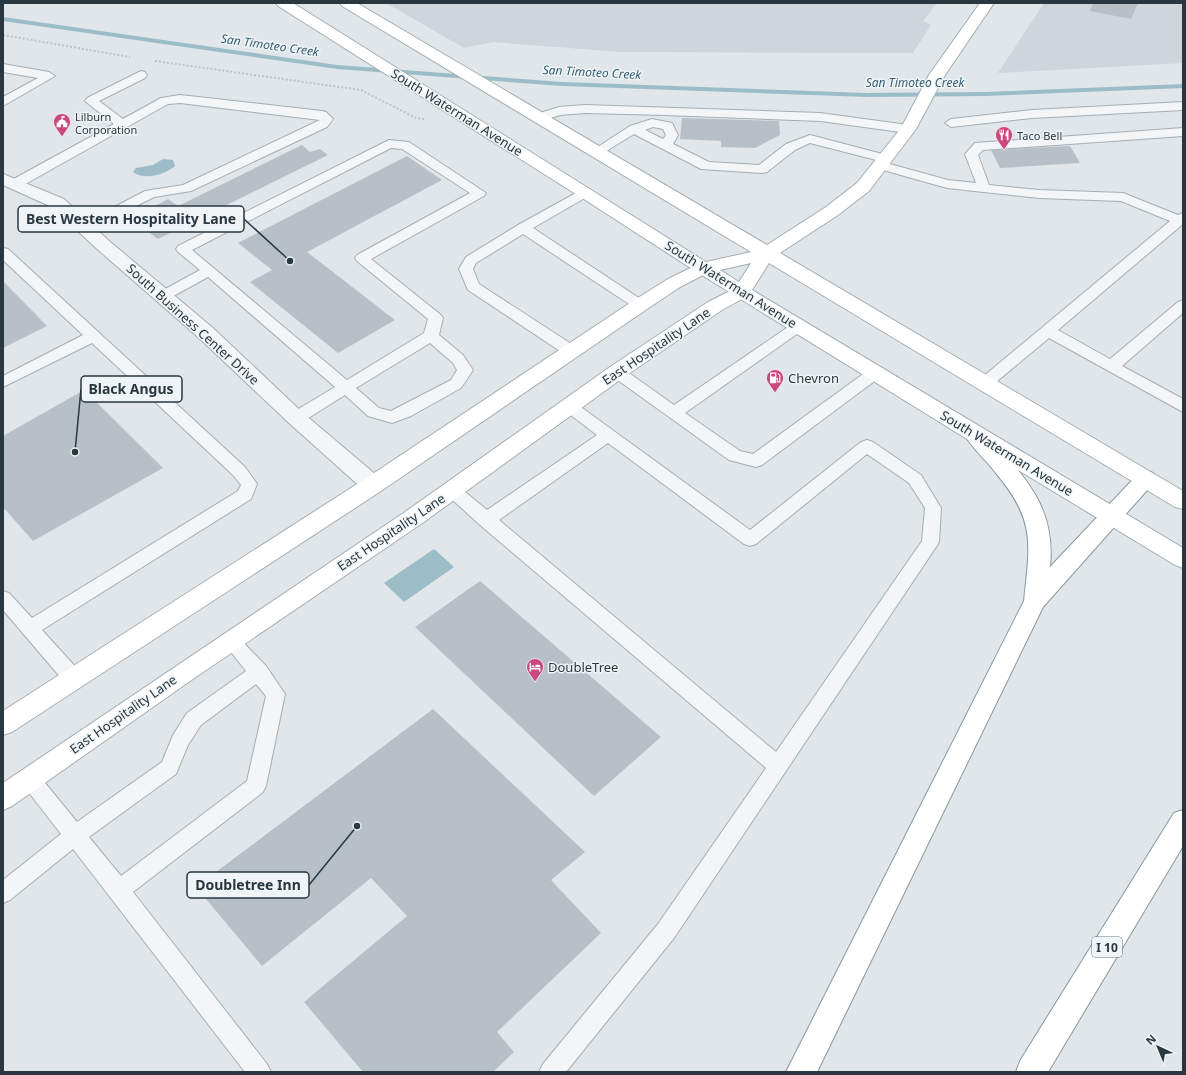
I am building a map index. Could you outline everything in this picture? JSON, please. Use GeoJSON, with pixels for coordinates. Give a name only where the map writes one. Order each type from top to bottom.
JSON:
{"type":"FeatureCollection","features":[{"type":"Feature","properties":{"kind":"main road","name":"South Waterman Avenue"},"geometry":{"type":"LineString","coordinates":[[283,3],[460,113],[703,268],[974,434],[1183,558]]}},
{"type":"Feature","properties":{"kind":"main road"},"geometry":{"type":"LineString","coordinates":[[347,3],[984,384],[1183,501]]}},
{"type":"Feature","properties":{"kind":"main road","name":"East Hospitality Lane"},"geometry":{"type":"LineString","coordinates":[[3,724],[373,485],[674,283],[703,268],[766,254],[832,211],[863,187],[908,129],[938,75],[987,3]]}},
{"type":"Feature","properties":{"kind":"main road","name":"East Hospitality Lane"},"geometry":{"type":"LineString","coordinates":[[3,798],[452,490],[617,372],[715,306],[742,291],[766,254]]}},
{"type":"Feature","properties":{"kind":"main road"},"geometry":{"type":"LineString","coordinates":[[974,434],[1013,480],[1030,505],[1039,530],[1040,552],[1035,601]]}},
{"type":"Feature","properties":{"kind":"main road"},"geometry":{"type":"LineString","coordinates":[[801,1072],[1035,601],[1111,515],[1146,479]]}},
{"type":"Feature","properties":{"kind":"main road","name":"I 10"},"geometry":{"type":"LineString","coordinates":[[1031,1072],[1183,822]]}},
{"type":"Feature","properties":{"kind":"street","name":"South Business Center Drive"},"geometry":{"type":"LineString","coordinates":[[9,181],[58,203],[84,228],[206,333],[296,418],[373,485]]}},
{"type":"Feature","properties":{"kind":"lane"},"geometry":{"type":"LineString","coordinates":[[3,68],[48,76],[3,102]]}},
{"type":"Feature","properties":{"kind":"lane"},"geometry":{"type":"LineString","coordinates":[[122,125],[91,100],[141,75]]}},
{"type":"Feature","properties":{"kind":"lane"},"geometry":{"type":"LineString","coordinates":[[9,181],[122,125],[164,101],[180,99],[322,115],[327,119],[323,124],[186,188],[150,194],[84,228]]}},
{"type":"Feature","properties":{"kind":"lane"},"geometry":{"type":"LineString","coordinates":[[951,123],[1032,114],[1183,106]]}},
{"type":"Feature","properties":{"kind":"lane"},"geometry":{"type":"LineString","coordinates":[[538,118],[559,111],[585,109],[665,111],[820,117],[908,129]]}},
{"type":"Feature","properties":{"kind":"lane"},"geometry":{"type":"LineString","coordinates":[[596,152],[634,129],[652,123],[668,126],[672,135],[665,146]]}},
{"type":"Feature","properties":{"kind":"lane"},"geometry":{"type":"LineString","coordinates":[[634,129],[706,166],[762,169],[801,140],[810,139],[947,184],[1039,194],[1123,197],[1181,219],[984,384]]}},
{"type":"Feature","properties":{"kind":"lane"},"geometry":{"type":"LineString","coordinates":[[984,188],[971,154],[979,146],[1183,132]]}},
{"type":"Feature","properties":{"kind":"lane"},"geometry":{"type":"LineString","coordinates":[[296,418],[347,389],[431,336],[436,318],[362,258],[479,193],[405,145],[389,144],[183,249],[209,271],[347,389],[374,412],[392,417],[406,412],[456,384],[465,370],[458,359],[431,336]]}},
{"type":"Feature","properties":{"kind":"lane"},"geometry":{"type":"LineString","coordinates":[[571,351],[473,287],[466,269],[471,260],[585,192]]}},
{"type":"Feature","properties":{"kind":"lane"},"geometry":{"type":"LineString","coordinates":[[523,228],[640,305]]}},
{"type":"Feature","properties":{"kind":"lane"},"geometry":{"type":"LineString","coordinates":[[3,252],[239,471],[249,484],[245,495],[29,629]]}},
{"type":"Feature","properties":{"kind":"lane"},"geometry":{"type":"LineString","coordinates":[[163,296],[209,271]]}},
{"type":"Feature","properties":{"kind":"lane"},"geometry":{"type":"LineString","coordinates":[[1112,366],[1183,305]]}},
{"type":"Feature","properties":{"kind":"lane"},"geometry":{"type":"LineString","coordinates":[[674,413],[799,326]]}},
{"type":"Feature","properties":{"kind":"lane"},"geometry":{"type":"LineString","coordinates":[[1048,331],[1183,406]]}},
{"type":"Feature","properties":{"kind":"lane"},"geometry":{"type":"LineString","coordinates":[[3,382],[93,336]]}},
{"type":"Feature","properties":{"kind":"lane"},"geometry":{"type":"LineString","coordinates":[[617,372],[735,456],[756,461],[875,373]]}},
{"type":"Feature","properties":{"kind":"lane"},"geometry":{"type":"LineString","coordinates":[[551,1072],[666,931],[930,542],[933,508],[915,479],[867,446],[750,539],[569,406]]}},
{"type":"Feature","properties":{"kind":"lane"},"geometry":{"type":"LineString","coordinates":[[486,520],[608,434]]}},
{"type":"Feature","properties":{"kind":"lane"},"geometry":{"type":"LineString","coordinates":[[452,490],[778,766]]}},
{"type":"Feature","properties":{"kind":"lane"},"geometry":{"type":"LineString","coordinates":[[3,598],[74,679]]}},
{"type":"Feature","properties":{"kind":"lane"},"geometry":{"type":"LineString","coordinates":[[119,890],[256,786],[276,694],[259,672],[231,641]]}},
{"type":"Feature","properties":{"kind":"lane"},"geometry":{"type":"LineString","coordinates":[[3,893],[74,836],[169,768],[180,741],[194,719],[259,672]]}},
{"type":"Feature","properties":{"kind":"lane"},"geometry":{"type":"LineString","coordinates":[[30,779],[74,836],[119,890],[258,1072]]}},
{"type":"Feature","properties":{"kind":"path"},"geometry":{"type":"LineString","coordinates":[[3,34],[132,58]]}},
{"type":"Feature","properties":{"kind":"path"},"geometry":{"type":"LineString","coordinates":[[148,60],[361,90],[416,118],[439,119],[460,113]]}},
{"type":"Feature","properties":{"kind":"shaded area"},"geometry":{"type":"Polygon","coordinates":[[[386,3],[937,3],[923,21],[931,25],[913,53],[621,52],[493,42],[464,48],[386,3]]]}},
{"type":"Feature","properties":{"kind":"shaded area"},"geometry":{"type":"Polygon","coordinates":[[[1044,3],[1183,3],[1183,63],[998,73],[1044,3]]]}},
{"type":"Feature","properties":{"kind":"water"},"geometry":{"type":"Polygon","coordinates":[[[163,159],[173,160],[175,166],[161,174],[149,176],[138,175],[133,172],[136,168],[153,165],[163,159]]]}},
{"type":"Feature","properties":{"kind":"water"},"geometry":{"type":"Polygon","coordinates":[[[434,549],[454,567],[404,602],[384,583],[434,549]]]}},
{"type":"Feature","properties":{"kind":"building"},"geometry":{"type":"Polygon","coordinates":[[[1093,3],[1138,3],[1131,19],[1090,11],[1093,3]]]}},
{"type":"Feature","properties":{"kind":"building"},"geometry":{"type":"Polygon","coordinates":[[[682,118],[779,121],[780,135],[755,148],[721,147],[721,141],[680,139],[682,118]]]}},
{"type":"Feature","properties":{"kind":"building"},"geometry":{"type":"Polygon","coordinates":[[[302,145],[310,152],[320,149],[328,155],[158,239],[140,226],[163,213],[153,207],[168,199],[178,206],[302,145]]]}},
{"type":"Feature","properties":{"kind":"building"},"geometry":{"type":"Polygon","coordinates":[[[1070,146],[1080,163],[1000,168],[991,150],[1070,146]]]}},
{"type":"Feature","properties":{"kind":"building"},"geometry":{"type":"Polygon","coordinates":[[[407,156],[442,180],[307,252],[395,320],[338,353],[250,282],[272,270],[238,243],[407,156]]]}},
{"type":"Feature","properties":{"kind":"building"},"geometry":{"type":"Polygon","coordinates":[[[3,281],[47,326],[3,348],[3,281]]]}},
{"type":"Feature","properties":{"kind":"building"},"geometry":{"type":"Polygon","coordinates":[[[84,390],[163,468],[33,541],[3,507],[3,436],[84,390]]]}},
{"type":"Feature","properties":{"kind":"building","name":"DoubleTree"},"geometry":{"type":"Polygon","coordinates":[[[480,581],[661,737],[594,796],[415,627],[480,581]]]}},
{"type":"Feature","properties":{"kind":"building"},"geometry":{"type":"Polygon","coordinates":[[[433,709],[585,852],[551,880],[601,933],[497,1032],[514,1052],[493,1072],[363,1072],[304,1002],[407,916],[371,878],[262,966],[196,887],[433,709]]]}},
{"type":"Feature","properties":{"kind":"waterway","name":"San Timoteo Creek"},"geometry":{"type":"LineString","coordinates":[[3,19],[337,67],[562,84],[867,95],[986,94],[1183,86]]}},
{"type":"Feature","properties":{"kind":"place","name":"Lilburn Corporation"},"geometry":{"type":"Point","coordinates":[62,137]}},
{"type":"Feature","properties":{"kind":"place","name":"Taco Bell"},"geometry":{"type":"Point","coordinates":[1004,150]}},
{"type":"Feature","properties":{"kind":"place","name":"Best Western Hospitality Lane"},"geometry":{"type":"Point","coordinates":[290,261]}},
{"type":"Feature","properties":{"kind":"place","name":"Chevron"},"geometry":{"type":"Point","coordinates":[775,393]}},
{"type":"Feature","properties":{"kind":"place","name":"Black Angus"},"geometry":{"type":"Point","coordinates":[75,452]}},
{"type":"Feature","properties":{"kind":"place","name":"DoubleTree"},"geometry":{"type":"Point","coordinates":[535,682]}},
{"type":"Feature","properties":{"kind":"place","name":"Doubletree Inn"},"geometry":{"type":"Point","coordinates":[357,826]}}]}
